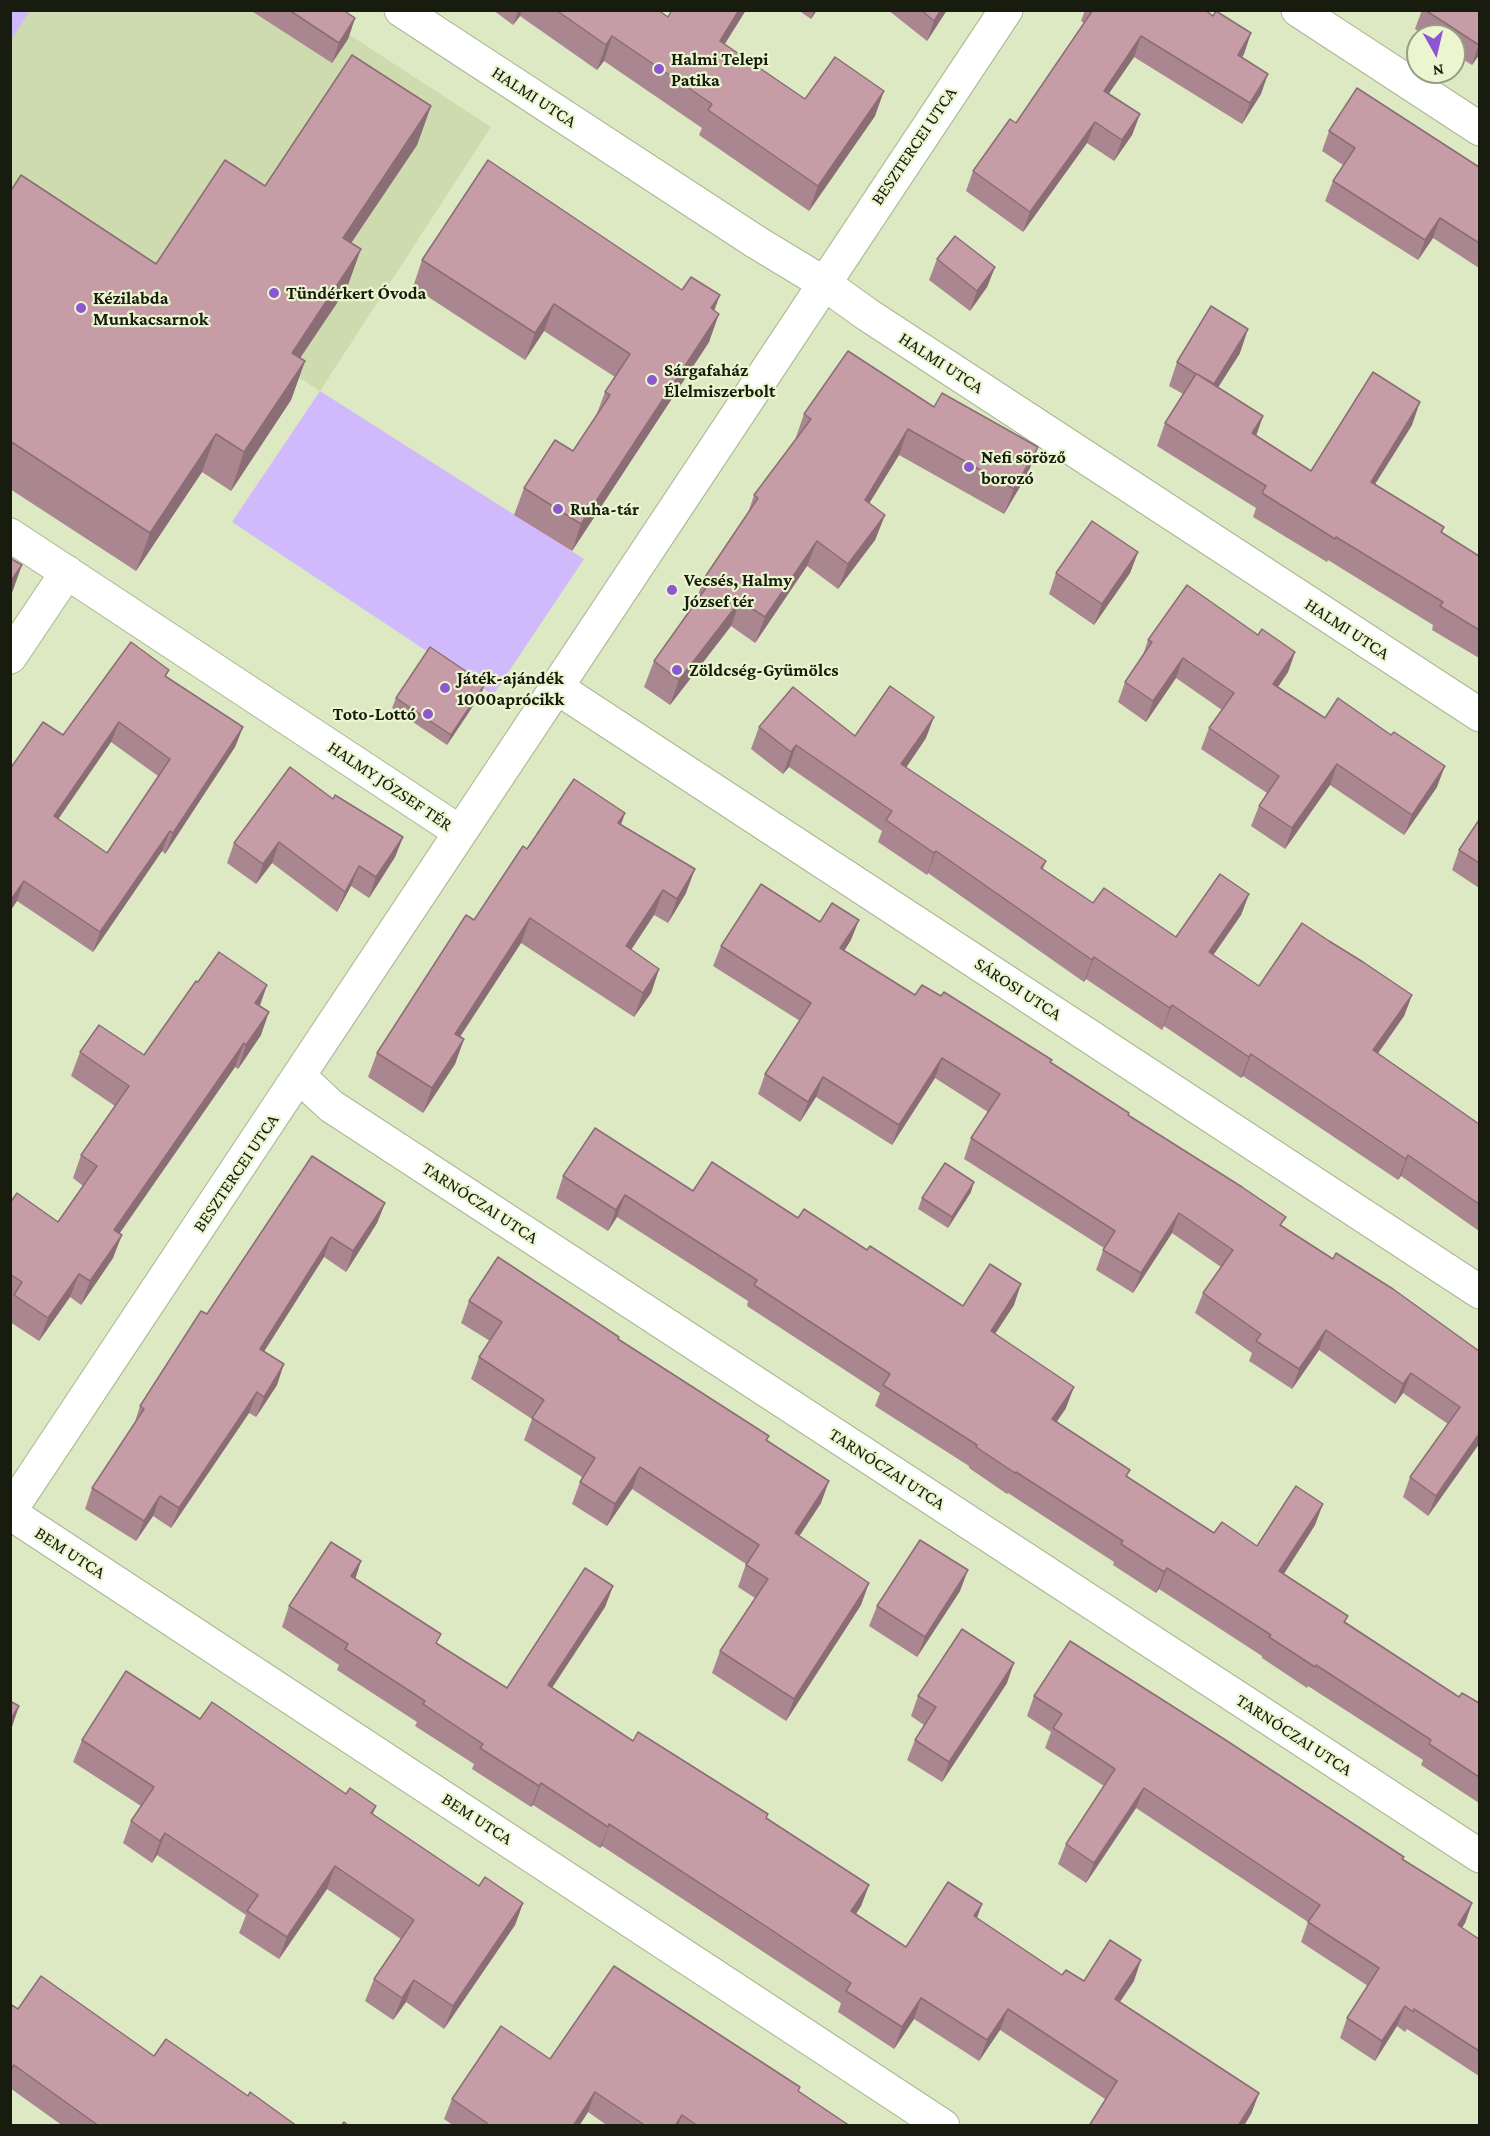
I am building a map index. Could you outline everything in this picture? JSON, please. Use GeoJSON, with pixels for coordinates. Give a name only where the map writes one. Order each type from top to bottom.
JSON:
{"type":"FeatureCollection","features":[{"type":"Feature","properties":{"kind":"street","name":"HALMI UTCA"},"geometry":{"type":"LineString","coordinates":[[402,10],[756,242],[822,282],[868,315],[1479,715]]}},
{"type":"Feature","properties":{"kind":"street","name":"BESZTERCEI UTCA"},"geometry":{"type":"LineString","coordinates":[[822,282],[1006,10]]}},
{"type":"Feature","properties":{"kind":"street"},"geometry":{"type":"LineString","coordinates":[[1298,10],[1479,129]]}},
{"type":"Feature","properties":{"kind":"street","name":"HALMY JÓZSEF TÉR"},"geometry":{"type":"LineString","coordinates":[[10,535],[459,832],[822,282]]}},
{"type":"Feature","properties":{"kind":"street"},"geometry":{"type":"LineString","coordinates":[[10,657],[67,572]]}},
{"type":"Feature","properties":{"kind":"street","name":"SÁROSI UTCA"},"geometry":{"type":"LineString","coordinates":[[556,687],[1479,1292]]}},
{"type":"Feature","properties":{"kind":"street","name":"BESZTERCEI UTCA"},"geometry":{"type":"LineString","coordinates":[[10,1512],[300,1077],[459,832]]}},
{"type":"Feature","properties":{"kind":"street","name":"TARNÓCZAI UTCA"},"geometry":{"type":"LineString","coordinates":[[300,1077],[331,1106],[1479,1856]]}},
{"type":"Feature","properties":{"kind":"street","name":"BEM UTCA"},"geometry":{"type":"LineString","coordinates":[[10,1512],[943,2126]]}},
{"type":"Feature","properties":{"kind":"shaded area","name":"Tündérkert Óvoda"},"geometry":{"type":"Polygon","coordinates":[[[10,11],[313,11],[491,127],[320,391],[11,195],[10,11]]]}},
{"type":"Feature","properties":{"kind":"shaded area"},"geometry":{"type":"Polygon","coordinates":[[[10,11],[30,11],[11,40],[10,11]]]}},
{"type":"Feature","properties":{"kind":"shaded area"},"geometry":{"type":"Polygon","coordinates":[[[320,391],[584,559],[493,695],[232,522],[320,391]]]}},
{"type":"Feature","properties":{"kind":"building"},"geometry":{"type":"Polygon","coordinates":[[[289,10],[343,10],[355,18],[339,43],[289,10]]]}},
{"type":"Feature","properties":{"kind":"building"},"geometry":{"type":"Polygon","coordinates":[[[556,10],[658,10],[668,17],[672,10],[739,10],[720,41],[805,99],[835,57],[884,91],[818,186],[708,110],[712,104],[612,36],[606,45],[556,10]]]}},
{"type":"Feature","properties":{"kind":"building"},"geometry":{"type":"Polygon","coordinates":[[[921,10],[941,10],[934,21],[921,10]]]}},
{"type":"Feature","properties":{"kind":"building"},"geometry":{"type":"Polygon","coordinates":[[[1093,10],[1205,10],[1213,16],[1216,11],[1251,33],[1238,55],[1268,74],[1250,103],[1141,36],[1104,91],[1140,114],[1122,140],[1095,122],[1030,212],[973,171],[1010,119],[1016,123],[1093,10]]]}},
{"type":"Feature","properties":{"kind":"building"},"geometry":{"type":"Polygon","coordinates":[[[1425,10],[1479,10],[1479,45],[1466,37],[1466,24],[1447,24],[1425,10]]]}},
{"type":"Feature","properties":{"kind":"building"},"geometry":{"type":"Polygon","coordinates":[[[352,55],[431,106],[343,238],[361,249],[292,353],[305,361],[244,452],[216,434],[150,533],[10,441],[10,192],[21,175],[156,264],[225,160],[265,186],[352,55]]]}},
{"type":"Feature","properties":{"kind":"building"},"geometry":{"type":"Polygon","coordinates":[[[1357,88],[1479,167],[1479,243],[1440,218],[1425,240],[1333,181],[1355,148],[1329,131],[1357,88]]]}},
{"type":"Feature","properties":{"kind":"building"},"geometry":{"type":"Polygon","coordinates":[[[488,160],[682,290],[691,277],[720,295],[711,308],[719,314],[581,524],[524,488],[555,440],[573,451],[610,395],[605,392],[630,354],[554,304],[535,333],[422,260],[488,160]]]}},
{"type":"Feature","properties":{"kind":"building"},"geometry":{"type":"Polygon","coordinates":[[[955,236],[995,267],[977,291],[937,259],[955,236]]]}},
{"type":"Feature","properties":{"kind":"building"},"geometry":{"type":"Polygon","coordinates":[[[1211,306],[1248,329],[1214,384],[1197,374],[1263,416],[1252,433],[1311,471],[1373,372],[1420,402],[1371,482],[1444,527],[1441,532],[1479,556],[1479,630],[1440,606],[1443,602],[1262,493],[1266,486],[1165,423],[1196,374],[1177,362],[1211,306]]]}},
{"type":"Feature","properties":{"kind":"building"},"geometry":{"type":"Polygon","coordinates":[[[848,351],[934,407],[942,393],[1038,447],[1014,489],[908,429],[865,500],[885,515],[848,564],[817,541],[765,617],[740,601],[679,680],[654,661],[711,581],[705,577],[758,498],[754,495],[811,419],[804,414],[848,351]]]}},
{"type":"Feature","properties":{"kind":"building"},"geometry":{"type":"Polygon","coordinates":[[[1092,521],[1138,552],[1102,604],[1056,573],[1092,521]]]}},
{"type":"Feature","properties":{"kind":"building"},"geometry":{"type":"Polygon","coordinates":[[[10,558],[22,565],[10,582],[10,558]]]}},
{"type":"Feature","properties":{"kind":"building"},"geometry":{"type":"Polygon","coordinates":[[[1187,585],[1258,635],[1262,629],[1295,652],[1273,684],[1325,718],[1338,698],[1391,735],[1394,732],[1445,766],[1412,815],[1337,764],[1292,828],[1259,806],[1279,776],[1209,728],[1234,693],[1183,658],[1153,701],[1125,682],[1152,642],[1148,640],[1187,585]]]}},
{"type":"Feature","properties":{"kind":"building"},"geometry":{"type":"Polygon","coordinates":[[[131,642],[169,670],[165,676],[243,727],[173,833],[170,831],[100,932],[24,881],[10,901],[10,769],[43,722],[63,735],[131,642]],[[119,722],[54,816],[107,853],[170,759],[119,722]]]}},
{"type":"Feature","properties":{"kind":"building"},"geometry":{"type":"Polygon","coordinates":[[[430,647],[485,684],[451,735],[396,698],[430,647]]]}},
{"type":"Feature","properties":{"kind":"building"},"geometry":{"type":"Polygon","coordinates":[[[890,686],[934,717],[901,764],[1046,861],[1041,868],[1093,903],[1104,888],[1176,937],[1220,874],[1249,894],[1209,952],[1259,986],[1302,923],[1412,995],[1373,1050],[1479,1124],[1479,1204],[1408,1155],[1406,1159],[1251,1054],[1249,1057],[1172,1005],[1170,1008],[1094,957],[1092,960],[936,851],[934,853],[886,820],[892,811],[796,745],[791,752],[759,727],[793,687],[855,736],[890,686]]]}},
{"type":"Feature","properties":{"kind":"building"},"geometry":{"type":"Polygon","coordinates":[[[290,767],[333,799],[335,795],[403,837],[376,877],[359,866],[345,892],[279,842],[263,864],[234,843],[290,767]]]}},
{"type":"Feature","properties":{"kind":"building"},"geometry":{"type":"Polygon","coordinates":[[[574,779],[625,813],[618,823],[695,869],[677,899],[663,890],[626,946],[659,969],[643,993],[530,918],[455,1034],[464,1039],[432,1088],[377,1053],[466,915],[474,920],[523,846],[527,849],[574,779]]]}},
{"type":"Feature","properties":{"kind":"building"},"geometry":{"type":"Polygon","coordinates":[[[1479,820],[1479,863],[1459,850],[1479,820]]]}},
{"type":"Feature","properties":{"kind":"building"},"geometry":{"type":"Polygon","coordinates":[[[761,884],[820,922],[832,903],[859,920],[840,948],[915,995],[922,985],[941,996],[944,992],[1052,1060],[1050,1062],[1129,1113],[1128,1115],[1286,1217],[1280,1225],[1333,1259],[1336,1253],[1393,1289],[1479,1351],[1479,1434],[1436,1496],[1410,1477],[1460,1407],[1411,1373],[1403,1384],[1326,1330],[1299,1369],[1256,1341],[1261,1334],[1203,1293],[1233,1250],[1179,1213],[1141,1273],[1103,1250],[1115,1231],[971,1138],[1000,1094],[942,1058],[899,1125],[823,1077],[808,1102],[765,1074],[811,1003],[721,946],[761,884]]]}},
{"type":"Feature","properties":{"kind":"building"},"geometry":{"type":"Polygon","coordinates":[[[219,952],[267,985],[255,1003],[269,1012],[246,1045],[244,1043],[114,1230],[122,1235],[90,1281],[79,1274],[48,1318],[14,1295],[22,1282],[10,1274],[10,1203],[17,1193],[58,1222],[97,1166],[81,1155],[129,1086],[80,1052],[99,1025],[144,1055],[219,952]]]}},
{"type":"Feature","properties":{"kind":"building"},"geometry":{"type":"Polygon","coordinates":[[[595,1128],[693,1191],[712,1162],[798,1218],[804,1209],[867,1250],[870,1246],[963,1306],[990,1264],[1021,1284],[991,1331],[1074,1387],[1052,1419],[1130,1470],[1126,1476],[1214,1533],[1222,1522],[1257,1546],[1296,1486],[1323,1504],[1279,1571],[1348,1616],[1344,1622],[1459,1697],[1462,1693],[1479,1703],[1479,1777],[1429,1744],[1431,1740],[1316,1665],[1315,1667],[1269,1637],[1271,1635],[1167,1568],[1164,1572],[1121,1544],[1123,1541],[1015,1473],[976,1447],[977,1445],[883,1385],[890,1374],[754,1285],[757,1280],[625,1195],[616,1210],[563,1176],[595,1128]]]}},
{"type":"Feature","properties":{"kind":"building"},"geometry":{"type":"Polygon","coordinates":[[[312,1156],[385,1203],[353,1251],[331,1237],[260,1349],[284,1364],[264,1397],[257,1392],[179,1508],[160,1496],[144,1521],[92,1488],[144,1409],[140,1406],[201,1311],[207,1314],[312,1156]]]}},
{"type":"Feature","properties":{"kind":"building"},"geometry":{"type":"Polygon","coordinates":[[[945,1163],[974,1182],[952,1217],[922,1198],[945,1163]]]}},
{"type":"Feature","properties":{"kind":"building"},"geometry":{"type":"Polygon","coordinates":[[[498,1257],[619,1337],[618,1339],[769,1436],[766,1440],[829,1481],[795,1533],[869,1583],[794,1699],[720,1651],[768,1579],[746,1565],[759,1545],[640,1467],[615,1504],[580,1482],[595,1458],[532,1418],[544,1400],[479,1357],[502,1322],[469,1301],[498,1257]]]}},
{"type":"Feature","properties":{"kind":"building"},"geometry":{"type":"Polygon","coordinates":[[[920,1540],[968,1570],[925,1637],[877,1606],[920,1540]]]}},
{"type":"Feature","properties":{"kind":"building"},"geometry":{"type":"Polygon","coordinates":[[[331,1542],[361,1561],[351,1576],[441,1634],[436,1643],[507,1688],[585,1568],[613,1586],[548,1685],[633,1741],[638,1732],[768,1814],[766,1818],[869,1885],[851,1911],[906,1947],[948,1882],[982,1904],[974,1916],[1062,1975],[1066,1970],[1084,1981],[1110,1940],[1141,1960],[1115,1999],[1259,2093],[1238,2126],[1089,2126],[1117,2081],[1008,2009],[987,2040],[921,1998],[902,2027],[846,1991],[851,1983],[764,1925],[609,1824],[608,1827],[541,1783],[539,1786],[480,1748],[483,1744],[423,1704],[425,1701],[345,1649],[348,1644],[289,1606],[331,1542]]]}},
{"type":"Feature","properties":{"kind":"building"},"geometry":{"type":"Polygon","coordinates":[[[962,1629],[1014,1663],[949,1762],[915,1740],[936,1707],[918,1696],[962,1629]]]}},
{"type":"Feature","properties":{"kind":"building"},"geometry":{"type":"Polygon","coordinates":[[[1070,1641],[1221,1737],[1404,1857],[1402,1859],[1472,1903],[1458,1925],[1479,1939],[1479,2051],[1414,2009],[1413,2012],[1405,2006],[1382,2041],[1347,2018],[1379,1968],[1308,1922],[1320,1905],[1144,1788],[1094,1863],[1066,1844],[1115,1769],[1053,1728],[1062,1714],[1034,1696],[1070,1641]]]}},
{"type":"Feature","properties":{"kind":"building"},"geometry":{"type":"Polygon","coordinates":[[[126,1671],[200,1719],[212,1702],[346,1794],[350,1788],[376,1806],[371,1813],[479,1886],[485,1877],[523,1903],[453,2006],[414,1980],[402,1998],[374,1979],[414,1920],[335,1866],[287,1937],[247,1911],[258,1895],[165,1833],[160,1841],[131,1821],[154,1787],[82,1740],[126,1671]]]}},
{"type":"Feature","properties":{"kind":"building"},"geometry":{"type":"Polygon","coordinates":[[[10,1701],[19,1706],[10,1720],[10,1701]]]}},
{"type":"Feature","properties":{"kind":"building"},"geometry":{"type":"Polygon","coordinates":[[[614,1966],[800,2087],[798,2091],[850,2126],[698,2126],[682,2115],[675,2126],[646,2126],[595,2092],[573,2126],[486,2126],[487,2123],[452,2099],[501,2026],[550,2059],[614,1966]]]}},
{"type":"Feature","properties":{"kind":"building"},"geometry":{"type":"Polygon","coordinates":[[[41,1976],[154,2056],[166,2039],[248,2096],[250,2092],[297,2126],[99,2126],[14,2065],[10,2067],[10,2004],[18,2009],[41,1976]]]}},
{"type":"Feature","properties":{"kind":"place","name":"Halmi Telepi Patika"},"geometry":{"type":"Point","coordinates":[659,69]}},
{"type":"Feature","properties":{"kind":"place","name":"Tündérkert Óvoda"},"geometry":{"type":"Point","coordinates":[274,293]}},
{"type":"Feature","properties":{"kind":"place","name":"Kézilabda Munkacsarnok"},"geometry":{"type":"Point","coordinates":[81,308]}},
{"type":"Feature","properties":{"kind":"place","name":"Sárgafaház Élelmiszerbolt"},"geometry":{"type":"Point","coordinates":[652,380]}},
{"type":"Feature","properties":{"kind":"place","name":"Nefi söröző borozó"},"geometry":{"type":"Point","coordinates":[969,467]}},
{"type":"Feature","properties":{"kind":"place","name":"Ruha-tár"},"geometry":{"type":"Point","coordinates":[558,509]}},
{"type":"Feature","properties":{"kind":"place","name":"Vecsés, Halmy József tér"},"geometry":{"type":"Point","coordinates":[672,590]}},
{"type":"Feature","properties":{"kind":"place","name":"Zöldcség-Gyümölcs"},"geometry":{"type":"Point","coordinates":[677,670]}},
{"type":"Feature","properties":{"kind":"place","name":"Játék-ajándék 1000aprócikk"},"geometry":{"type":"Point","coordinates":[445,688]}},
{"type":"Feature","properties":{"kind":"place","name":"Toto-Lottó"},"geometry":{"type":"Point","coordinates":[428,714]}}]}
